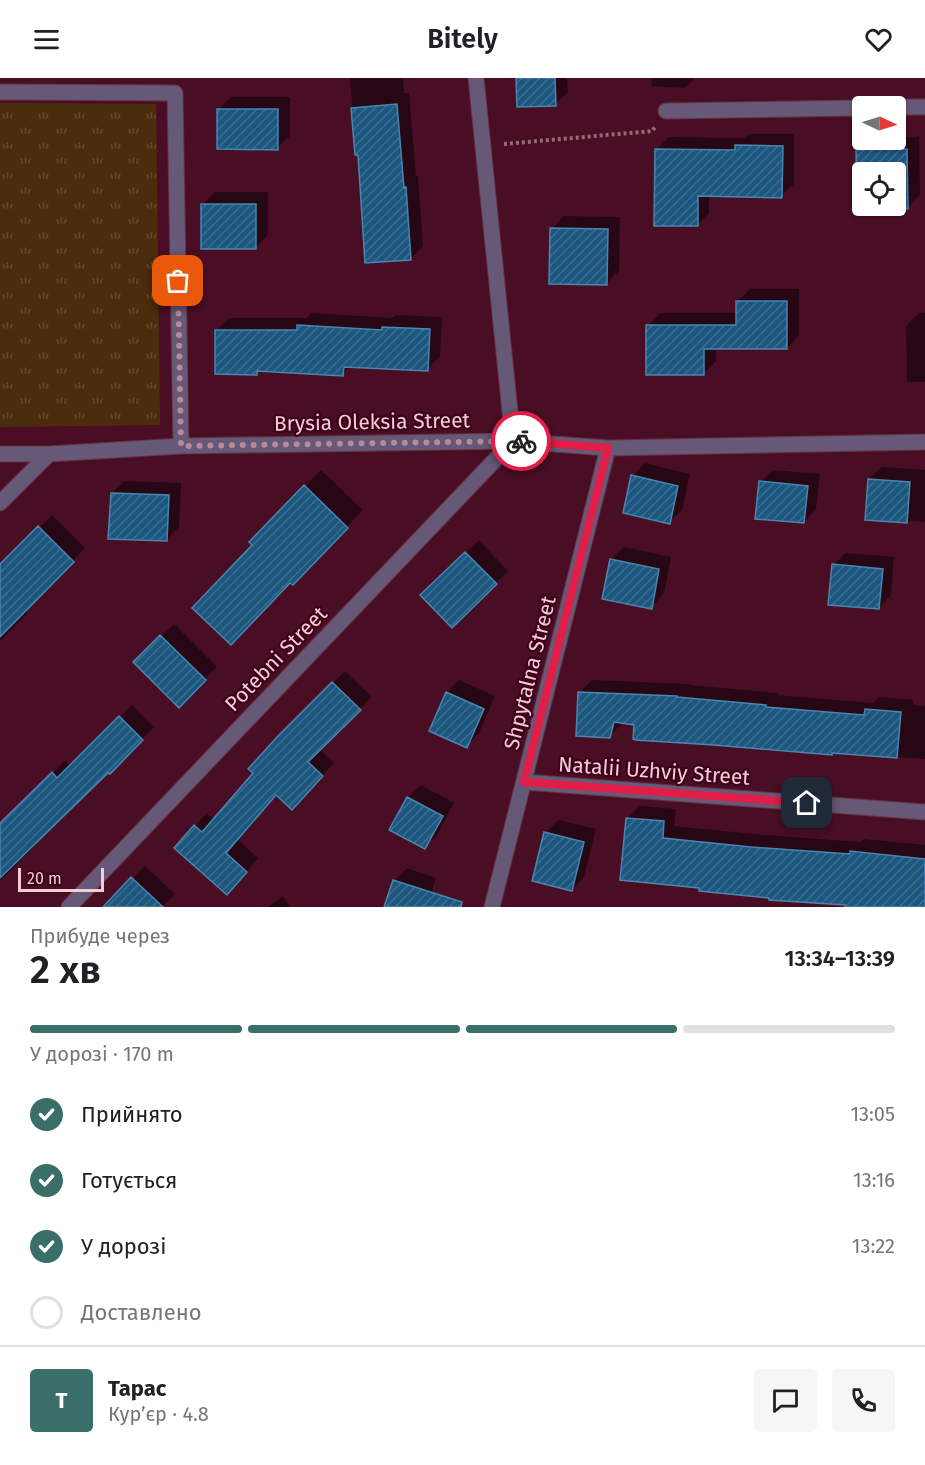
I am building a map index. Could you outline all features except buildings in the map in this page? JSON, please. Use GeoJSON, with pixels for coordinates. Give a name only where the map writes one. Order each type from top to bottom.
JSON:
{"type":"FeatureCollection","features":[{"type":"Feature","properties":{"kind":"street"},"geometry":{"type":"LineString","coordinates":[[476,78],[513,441]]}},
{"type":"Feature","properties":{"kind":"street"},"geometry":{"type":"LineString","coordinates":[[0,92],[175,93],[181,446]]}},
{"type":"Feature","properties":{"kind":"street"},"geometry":{"type":"LineString","coordinates":[[906,107],[925,107]]}},
{"type":"Feature","properties":{"kind":"street"},"geometry":{"type":"LineString","coordinates":[[666,111],[852,108]]}},
{"type":"Feature","properties":{"kind":"street","name":"Brysia Oleksia Street"},"geometry":{"type":"LineString","coordinates":[[0,454],[49,454],[181,446],[513,441],[608,448],[925,442]]}},
{"type":"Feature","properties":{"kind":"street","name":"Potebni Street"},"geometry":{"type":"LineString","coordinates":[[69,907],[513,441]]}},
{"type":"Feature","properties":{"kind":"street","name":"Shpytalna Street"},"geometry":{"type":"LineString","coordinates":[[492,907],[608,448]]}},
{"type":"Feature","properties":{"kind":"street"},"geometry":{"type":"LineString","coordinates":[[0,503],[49,454]]}},
{"type":"Feature","properties":{"kind":"street","name":"Natalii Uzhviy Street"},"geometry":{"type":"LineString","coordinates":[[524,782],[925,812]]}},
{"type":"Feature","properties":{"kind":"path"},"geometry":{"type":"LineString","coordinates":[[483,146],[652,131],[666,111]]}},
{"type":"Feature","properties":{"kind":"green space"},"geometry":{"type":"Polygon","coordinates":[[[0,103],[156,104],[160,425],[0,427],[0,103]]]}},
{"type":"Feature","properties":{"kind":"way so far"},"geometry":{"type":"LineString","coordinates":[[178,281],[181,446],[521,441]]}},
{"type":"Feature","properties":{"kind":"route"},"geometry":{"type":"LineString","coordinates":[[521,441],[608,448],[524,782],[807,803]]}}]}
